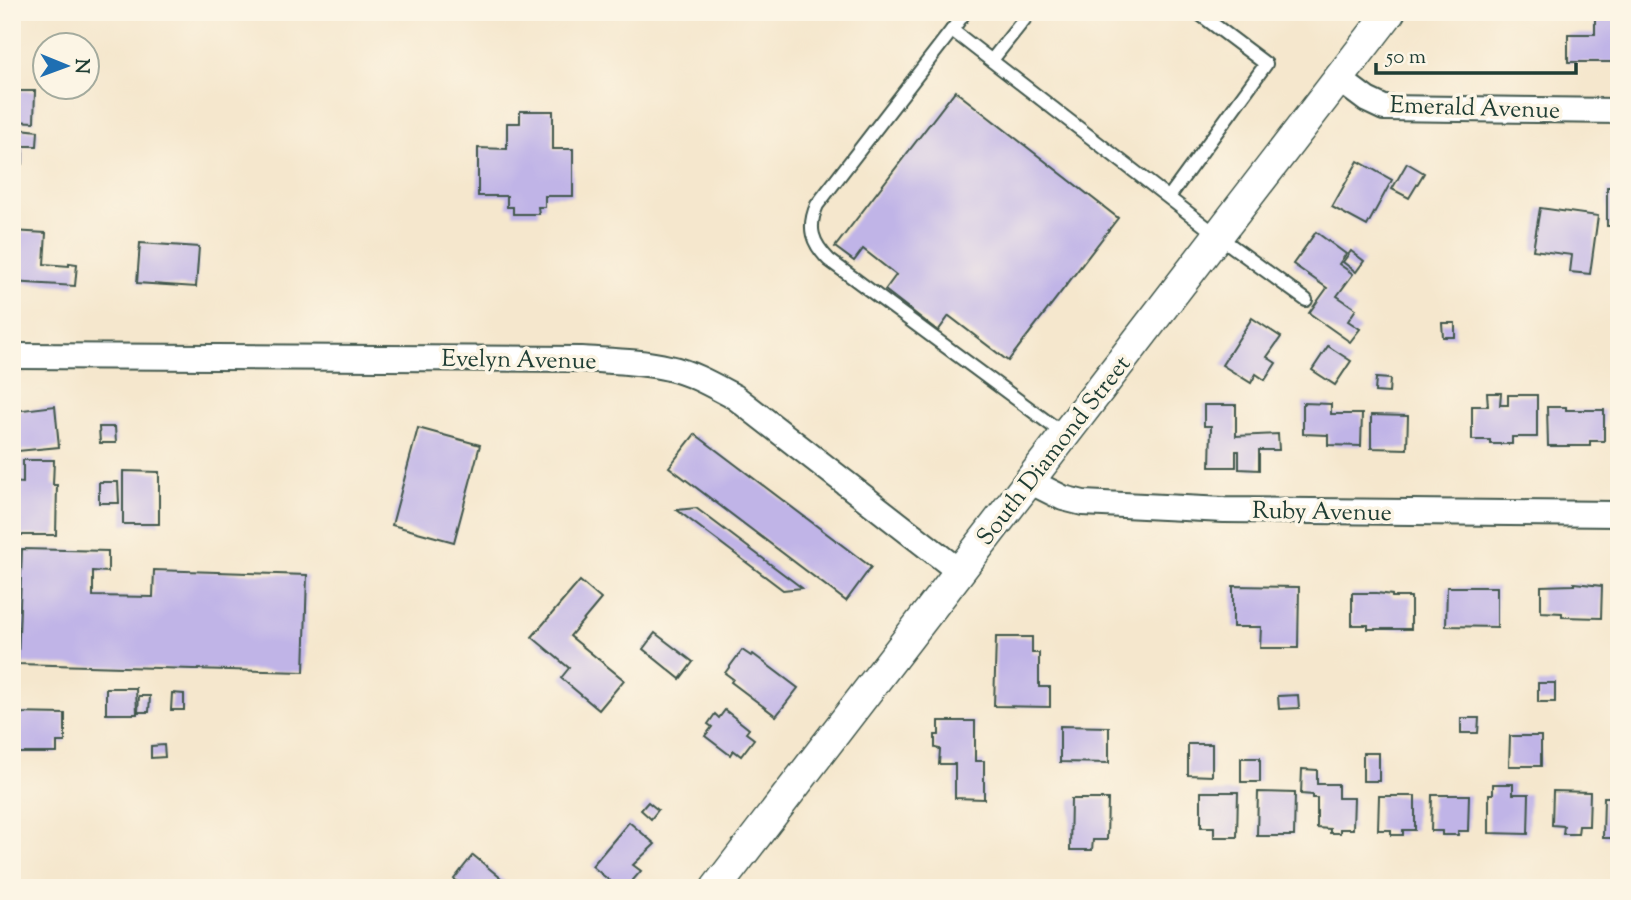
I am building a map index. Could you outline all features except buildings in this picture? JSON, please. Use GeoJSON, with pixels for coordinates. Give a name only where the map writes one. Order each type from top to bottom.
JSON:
{"type":"FeatureCollection","features":[{"type":"Feature","properties":{"kind":"street","name":"South Diamond Street"},"geometry":{"type":"LineString","coordinates":[[726,884],[1029,481],[1390,12]]}},
{"type":"Feature","properties":{"kind":"street","name":"Emerald Avenue"},"geometry":{"type":"LineString","coordinates":[[1339,79],[1367,100],[1384,108],[1619,111]]}},
{"type":"Feature","properties":{"kind":"street","name":"Evelyn Avenue"},"geometry":{"type":"LineString","coordinates":[[12,356],[580,359],[633,362],[671,368],[705,381],[735,397],[960,572]]}},
{"type":"Feature","properties":{"kind":"street","name":"Ruby Avenue"},"geometry":{"type":"LineString","coordinates":[[1029,481],[1063,498],[1083,503],[1224,510],[1619,514]]}},
{"type":"Feature","properties":{"kind":"lane"},"geometry":{"type":"LineString","coordinates":[[965,12],[817,205],[812,218],[812,238],[829,260],[1065,435]]}},
{"type":"Feature","properties":{"kind":"lane"},"geometry":{"type":"LineString","coordinates":[[992,60],[1030,12]]}},
{"type":"Feature","properties":{"kind":"lane"},"geometry":{"type":"LineString","coordinates":[[1169,197],[1266,64],[1197,12]]}},
{"type":"Feature","properties":{"kind":"lane"},"geometry":{"type":"LineString","coordinates":[[952,30],[1218,236],[1306,300]]}}]}
